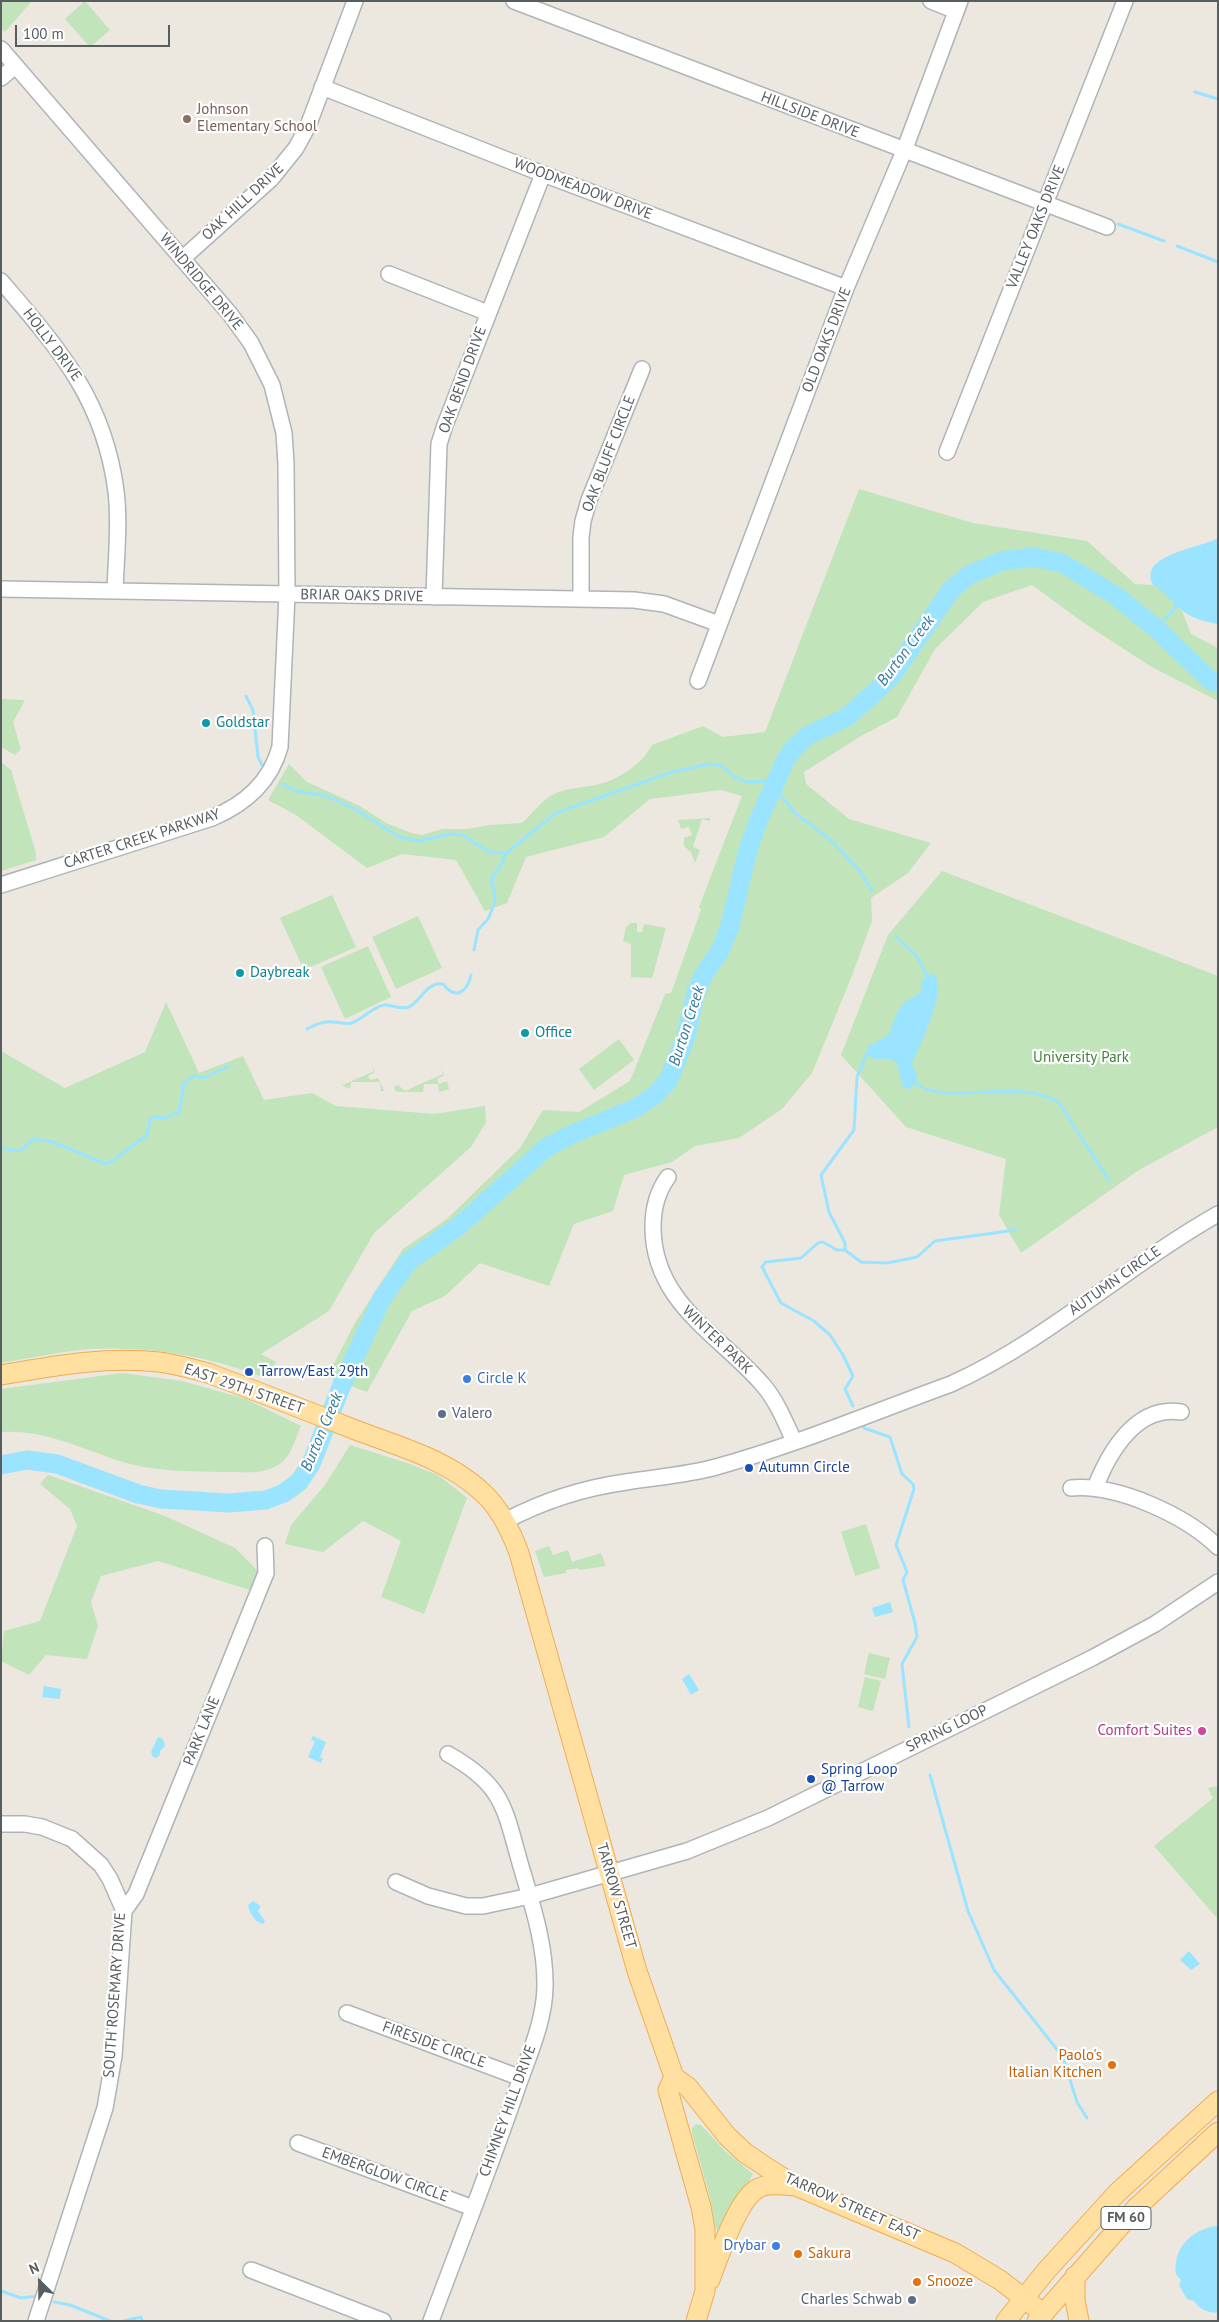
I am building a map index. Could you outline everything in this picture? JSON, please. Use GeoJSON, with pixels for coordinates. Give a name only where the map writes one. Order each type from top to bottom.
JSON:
{"type":"FeatureCollection","features":[{"type":"Feature","properties":{"kind":"main road","name":"EAST 29TH STREET"},"geometry":{"type":"LineString","coordinates":[[1,1375],[97,1361],[158,1362],[208,1373],[429,1458],[456,1471],[472,1483]]}},
{"type":"Feature","properties":{"kind":"main road","name":"TARROW STREET"},"geometry":{"type":"LineString","coordinates":[[472,1483],[495,1506],[505,1521],[519,1553],[609,1873],[652,2017],[674,2077],[668,2090],[701,2207],[706,2249],[705,2291],[696,2321]]}},
{"type":"Feature","properties":{"kind":"main road","name":"TARROW STREET EAST"},"geometry":{"type":"LineString","coordinates":[[674,2077],[688,2087],[713,2121],[745,2153],[796,2186],[956,2253],[986,2271],[1023,2298],[1044,2318]]}},
{"type":"Feature","properties":{"kind":"main road","name":"FM 60"},"geometry":{"type":"LineString","coordinates":[[1006,2321],[1023,2298],[1118,2192],[1218,2101]]}},
{"type":"Feature","properties":{"kind":"main road"},"geometry":{"type":"LineString","coordinates":[[675,2118],[694,2112],[713,2121]]}},
{"type":"Feature","properties":{"kind":"main road","name":"FM 60"},"geometry":{"type":"LineString","coordinates":[[1044,2318],[1075,2276],[1136,2208],[1218,2132]]}},
{"type":"Feature","properties":{"kind":"main road"},"geometry":{"type":"LineString","coordinates":[[705,2291],[734,2220],[754,2190],[767,2185],[796,2186]]}},
{"type":"Feature","properties":{"kind":"main road"},"geometry":{"type":"LineString","coordinates":[[1075,2276],[1075,2300],[1079,2321]]}},
{"type":"Feature","properties":{"kind":"street","name":"OAK HILL DRIVE"},"geometry":{"type":"LineString","coordinates":[[182,259],[271,179],[286,162],[308,126],[355,1]]}},
{"type":"Feature","properties":{"kind":"street","name":"HILLSIDE DRIVE"},"geometry":{"type":"LineString","coordinates":[[514,1],[1107,227]]}},
{"type":"Feature","properties":{"kind":"street"},"geometry":{"type":"LineString","coordinates":[[931,1],[958,6]]}},
{"type":"Feature","properties":{"kind":"street","name":"VALLEY OAKS DRIVE"},"geometry":{"type":"LineString","coordinates":[[947,452],[1126,1]]}},
{"type":"Feature","properties":{"kind":"street","name":"OLD OAKS DRIVE"},"geometry":{"type":"LineString","coordinates":[[698,681],[846,288],[904,151],[958,6]]}},
{"type":"Feature","properties":{"kind":"street","name":"WINDRIDGE DRIVE"},"geometry":{"type":"LineString","coordinates":[[1,49],[230,314],[251,343],[272,385],[284,433],[287,595]]}},
{"type":"Feature","properties":{"kind":"street"},"geometry":{"type":"LineString","coordinates":[[1,78],[15,66]]}},
{"type":"Feature","properties":{"kind":"street","name":"WOODMEADOW DRIVE"},"geometry":{"type":"LineString","coordinates":[[322,88],[543,174],[846,288]]}},
{"type":"Feature","properties":{"kind":"street","name":"OAK BEND DRIVE"},"geometry":{"type":"LineString","coordinates":[[434,597],[440,444],[488,313],[543,174]]}},
{"type":"Feature","properties":{"kind":"street"},"geometry":{"type":"LineString","coordinates":[[389,274],[488,313]]}},
{"type":"Feature","properties":{"kind":"street","name":"HOLLY DRIVE"},"geometry":{"type":"LineString","coordinates":[[1,281],[69,363],[88,395],[103,435],[116,492],[118,519],[115,591]]}},
{"type":"Feature","properties":{"kind":"street","name":"OAK BLUFF CIRCLE"},"geometry":{"type":"LineString","coordinates":[[581,599],[583,521],[589,500],[642,369]]}},
{"type":"Feature","properties":{"kind":"street","name":"BRIAR OAKS DRIVE"},"geometry":{"type":"LineString","coordinates":[[1,589],[634,600],[664,604],[719,624]]}},
{"type":"Feature","properties":{"kind":"street","name":"CARTER CREEK PARKWAY"},"geometry":{"type":"LineString","coordinates":[[1,885],[212,818],[249,798],[276,763],[280,747],[287,595]]}},
{"type":"Feature","properties":{"kind":"street","name":"WINTER PARK"},"geometry":{"type":"LineString","coordinates":[[668,1177],[659,1189],[653,1218],[653,1240],[669,1285],[680,1304],[695,1321],[763,1385],[775,1400],[794,1441]]}},
{"type":"Feature","properties":{"kind":"street","name":"AUTUMN CIRCLE"},"geometry":{"type":"LineString","coordinates":[[505,1521],[534,1507],[581,1490],[714,1467],[794,1441],[952,1384],[1035,1339],[1189,1230],[1218,1214]]}},
{"type":"Feature","properties":{"kind":"street"},"geometry":{"type":"LineString","coordinates":[[1095,1488],[1109,1456],[1127,1434],[1152,1414],[1170,1410],[1181,1412]]}},
{"type":"Feature","properties":{"kind":"street"},"geometry":{"type":"LineString","coordinates":[[1071,1488],[1095,1488],[1162,1509],[1195,1528],[1218,1547]]}},
{"type":"Feature","properties":{"kind":"street","name":"PARK LANE"},"geometry":{"type":"LineString","coordinates":[[124,1911],[136,1894],[266,1573],[265,1546]]}},
{"type":"Feature","properties":{"kind":"street","name":"SPRING LOOP"},"geometry":{"type":"LineString","coordinates":[[396,1882],[428,1896],[466,1906],[497,1904],[686,1851],[768,1818],[1092,1658],[1155,1624],[1218,1582]]}},
{"type":"Feature","properties":{"kind":"street","name":"CHIMNEY HILL DRIVE"},"geometry":{"type":"LineString","coordinates":[[431,2321],[521,2078],[542,2015],[545,1989],[544,1958],[530,1896],[500,1799],[480,1774],[448,1754]]}},
{"type":"Feature","properties":{"kind":"street","name":"SOUTH ROSEMARY DRIVE"},"geometry":{"type":"LineString","coordinates":[[1,1824],[42,1827],[72,1840],[101,1865],[110,1879],[124,1911],[114,2056],[105,2108],[36,2321]]}},
{"type":"Feature","properties":{"kind":"street","name":"FIRESIDE CIRCLE"},"geometry":{"type":"LineString","coordinates":[[347,2012],[521,2078]]}},
{"type":"Feature","properties":{"kind":"street","name":"EMBERGLOW CIRCLE"},"geometry":{"type":"LineString","coordinates":[[298,2143],[472,2208]]}},
{"type":"Feature","properties":{"kind":"street"},"geometry":{"type":"LineString","coordinates":[[251,2270],[383,2321]]}},
{"type":"Feature","properties":{"kind":"green space"},"geometry":{"type":"Polygon","coordinates":[[[1,1],[32,1],[5,32],[1,28],[1,1]]]}},
{"type":"Feature","properties":{"kind":"green space"},"geometry":{"type":"Polygon","coordinates":[[[85,1],[110,30],[90,47],[65,19],[85,1]]]}},
{"type":"Feature","properties":{"kind":"green space"},"geometry":{"type":"Polygon","coordinates":[[[859,489],[973,523],[1087,541],[1135,584],[1153,585],[1163,591],[1182,611],[1191,634],[1218,648],[1218,701],[1150,666],[1084,623],[1032,585],[983,602],[935,649],[897,717],[861,736],[804,772],[806,784],[849,819],[931,843],[908,873],[871,898],[872,921],[812,1073],[782,1109],[739,1138],[695,1146],[672,1162],[624,1175],[613,1211],[574,1224],[549,1286],[480,1263],[445,1296],[412,1311],[367,1392],[327,1377],[356,1321],[403,1249],[447,1219],[520,1148],[543,1110],[579,1112],[630,1081],[665,994],[671,993],[701,910],[699,907],[742,796],[721,790],[650,799],[604,837],[526,857],[507,903],[485,911],[456,860],[402,854],[367,868],[296,815],[268,800],[289,764],[307,782],[360,806],[386,823],[411,833],[422,835],[443,829],[468,829],[489,825],[522,823],[550,796],[565,790],[600,784],[616,778],[637,764],[652,745],[703,726],[723,737],[765,732],[859,489]]]}},
{"type":"Feature","properties":{"kind":"green space"},"geometry":{"type":"Polygon","coordinates":[[[1,699],[25,700],[13,722],[21,749],[15,755],[1,747],[1,699]]]}},
{"type":"Feature","properties":{"kind":"green space"},"geometry":{"type":"Polygon","coordinates":[[[1,762],[11,770],[36,853],[36,860],[1,871],[1,762]]]}},
{"type":"Feature","properties":{"kind":"green space"},"geometry":{"type":"Polygon","coordinates":[[[710,818],[710,821],[702,819],[693,847],[700,850],[695,863],[691,852],[684,846],[684,838],[692,835],[689,827],[681,829],[678,820],[710,818]]]}},
{"type":"Feature","properties":{"kind":"green space","name":"University Park"},"geometry":{"type":"Polygon","coordinates":[[[942,871],[1218,976],[1218,1127],[1139,1170],[1021,1253],[999,1215],[1006,1159],[906,1127],[841,1055],[888,935],[942,871]]]}},
{"type":"Feature","properties":{"kind":"green space"},"geometry":{"type":"Polygon","coordinates":[[[332,895],[356,947],[304,970],[280,918],[332,895]]]}},
{"type":"Feature","properties":{"kind":"green space"},"geometry":{"type":"Polygon","coordinates":[[[418,916],[442,968],[396,989],[372,937],[418,916]]]}},
{"type":"Feature","properties":{"kind":"green space"},"geometry":{"type":"Polygon","coordinates":[[[631,923],[637,923],[637,932],[642,932],[644,924],[666,928],[652,978],[631,977],[631,944],[623,941],[626,927],[631,923]]]}},
{"type":"Feature","properties":{"kind":"green space"},"geometry":{"type":"Polygon","coordinates":[[[368,946],[391,997],[345,1019],[321,967],[368,946]]]}},
{"type":"Feature","properties":{"kind":"green space"},"geometry":{"type":"Polygon","coordinates":[[[166,1002],[199,1073],[243,1056],[264,1100],[312,1093],[336,1106],[434,1114],[485,1106],[486,1122],[471,1147],[374,1233],[329,1311],[261,1354],[276,1362],[269,1374],[263,1372],[260,1376],[219,1363],[178,1354],[113,1348],[58,1353],[1,1363],[1,1051],[65,1088],[145,1052],[166,1002]]]}},
{"type":"Feature","properties":{"kind":"green space"},"geometry":{"type":"Polygon","coordinates":[[[619,1039],[634,1060],[594,1090],[579,1069],[619,1039]]]}},
{"type":"Feature","properties":{"kind":"green space"},"geometry":{"type":"Polygon","coordinates":[[[371,1063],[375,1072],[368,1076],[370,1080],[378,1078],[380,1082],[351,1082],[350,1089],[343,1086],[339,1077],[343,1085],[374,1071],[371,1063]]]}},
{"type":"Feature","properties":{"kind":"green space"},"geometry":{"type":"Polygon","coordinates":[[[440,1066],[444,1075],[437,1079],[439,1084],[447,1081],[449,1089],[439,1092],[438,1084],[424,1084],[423,1092],[395,1091],[394,1087],[398,1085],[405,1091],[443,1074],[440,1066]]]}},
{"type":"Feature","properties":{"kind":"green space"},"geometry":{"type":"Polygon","coordinates":[[[123,1373],[182,1381],[246,1399],[301,1426],[286,1458],[272,1468],[259,1472],[187,1471],[148,1468],[123,1462],[48,1437],[17,1432],[1,1432],[1,1389],[123,1373]]]}},
{"type":"Feature","properties":{"kind":"green space"},"geometry":{"type":"Polygon","coordinates":[[[350,1445],[438,1475],[467,1498],[424,1614],[381,1597],[401,1541],[363,1521],[323,1552],[285,1544],[291,1525],[325,1485],[350,1445]]]}},
{"type":"Feature","properties":{"kind":"green space"},"geometry":{"type":"Polygon","coordinates":[[[48,1475],[165,1516],[235,1548],[258,1571],[250,1590],[158,1561],[101,1576],[91,1602],[98,1626],[87,1659],[46,1655],[29,1675],[1,1661],[4,1631],[40,1621],[77,1526],[70,1509],[40,1484],[48,1475]]]}},
{"type":"Feature","properties":{"kind":"green space"},"geometry":{"type":"Polygon","coordinates":[[[866,1524],[880,1568],[855,1576],[841,1532],[866,1524]]]}},
{"type":"Feature","properties":{"kind":"green space"},"geometry":{"type":"Polygon","coordinates":[[[549,1546],[553,1555],[568,1550],[572,1562],[601,1553],[606,1566],[566,1570],[566,1573],[544,1577],[535,1551],[549,1546]]]}},
{"type":"Feature","properties":{"kind":"green space"},"geometry":{"type":"Polygon","coordinates":[[[869,1653],[890,1658],[885,1679],[864,1674],[869,1653]]]}},
{"type":"Feature","properties":{"kind":"green space"},"geometry":{"type":"Polygon","coordinates":[[[865,1677],[881,1681],[873,1711],[858,1707],[865,1677]]]}},
{"type":"Feature","properties":{"kind":"green space"},"geometry":{"type":"Polygon","coordinates":[[[1218,1786],[1217,1918],[1154,1846],[1213,1798],[1208,1788],[1218,1786]]]}},
{"type":"Feature","properties":{"kind":"green space"},"geometry":{"type":"Polygon","coordinates":[[[696,2124],[701,2125],[725,2151],[753,2174],[719,2231],[716,2228],[710,2198],[692,2133],[692,2128],[696,2124]]]}},
{"type":"Feature","properties":{"kind":"water"},"geometry":{"type":"Polygon","coordinates":[[[1218,538],[1218,624],[1200,620],[1184,612],[1153,585],[1151,574],[1154,566],[1162,559],[1218,538]]]}},
{"type":"Feature","properties":{"kind":"water"},"geometry":{"type":"Polygon","coordinates":[[[932,973],[937,980],[936,1003],[912,1064],[918,1078],[911,1089],[903,1087],[897,1064],[891,1059],[876,1059],[866,1055],[867,1047],[889,1035],[899,1009],[905,1002],[922,990],[921,981],[932,973]]]}},
{"type":"Feature","properties":{"kind":"water"},"geometry":{"type":"Polygon","coordinates":[[[890,1602],[893,1612],[875,1617],[872,1608],[890,1602]]]}},
{"type":"Feature","properties":{"kind":"water"},"geometry":{"type":"Polygon","coordinates":[[[689,1674],[699,1690],[691,1695],[682,1679],[689,1674]]]}},
{"type":"Feature","properties":{"kind":"water"},"geometry":{"type":"Polygon","coordinates":[[[44,1686],[61,1689],[60,1699],[42,1697],[44,1686]]]}},
{"type":"Feature","properties":{"kind":"water"},"geometry":{"type":"Polygon","coordinates":[[[313,1736],[326,1742],[320,1757],[323,1759],[321,1763],[308,1757],[315,1741],[311,1740],[313,1736]]]}},
{"type":"Feature","properties":{"kind":"water"},"geometry":{"type":"Polygon","coordinates":[[[158,1737],[163,1739],[165,1746],[156,1758],[153,1757],[151,1752],[158,1737]]]}},
{"type":"Feature","properties":{"kind":"water"},"geometry":{"type":"Polygon","coordinates":[[[253,1901],[261,1906],[258,1911],[265,1921],[263,1924],[253,1917],[250,1911],[248,1905],[253,1901]]]}},
{"type":"Feature","properties":{"kind":"water"},"geometry":{"type":"Polygon","coordinates":[[[1189,1951],[1200,1964],[1191,1970],[1180,1960],[1189,1951]]]}},
{"type":"Feature","properties":{"kind":"water"},"geometry":{"type":"Polygon","coordinates":[[[1217,2226],[1218,2313],[1204,2310],[1194,2301],[1187,2299],[1179,2285],[1181,2280],[1176,2275],[1176,2262],[1185,2242],[1196,2233],[1217,2226]]]}},
{"type":"Feature","properties":{"kind":"waterway"},"geometry":{"type":"LineString","coordinates":[[1195,92],[1218,99]]}},
{"type":"Feature","properties":{"kind":"waterway"},"geometry":{"type":"LineString","coordinates":[[1118,224],[1164,241]]}},
{"type":"Feature","properties":{"kind":"waterway"},"geometry":{"type":"LineString","coordinates":[[1177,246],[1218,262]]}},
{"type":"Feature","properties":{"kind":"waterway","name":"Burton Creek"},"geometry":{"type":"LineString","coordinates":[[1,1465],[27,1460],[57,1464],[138,1494],[161,1499],[228,1503],[266,1500],[284,1493],[299,1482],[311,1464],[341,1387],[382,1298],[409,1261],[459,1226],[547,1147],[575,1133],[636,1108],[655,1095],[668,1081],[685,1040],[696,992],[703,976],[720,951],[730,926],[747,854],[757,824],[785,761],[793,749],[807,736],[847,717],[892,675],[951,590],[969,575],[1002,561],[1033,557],[1062,563],[1116,596],[1157,629],[1211,681],[1218,683]]}},
{"type":"Feature","properties":{"kind":"waterway"},"geometry":{"type":"LineString","coordinates":[[1157,629],[1177,605]]}},
{"type":"Feature","properties":{"kind":"waterway"},"geometry":{"type":"LineString","coordinates":[[246,696],[253,710],[258,757],[262,765]]}},
{"type":"Feature","properties":{"kind":"waterway"},"geometry":{"type":"LineString","coordinates":[[282,784],[297,791],[327,796],[357,810],[399,837],[419,841],[449,834],[463,835],[489,852],[506,853],[556,813],[672,772],[710,764],[722,766],[734,777],[747,782],[776,781]]}},
{"type":"Feature","properties":{"kind":"waterway"},"geometry":{"type":"LineString","coordinates":[[773,786],[794,812],[833,842],[859,870],[872,891]]}},
{"type":"Feature","properties":{"kind":"waterway"},"geometry":{"type":"LineString","coordinates":[[474,950],[478,930],[488,919],[494,905],[495,895],[491,879],[500,867],[506,853]]}},
{"type":"Feature","properties":{"kind":"waterway"},"geometry":{"type":"LineString","coordinates":[[895,936],[917,956],[928,978]]}},
{"type":"Feature","properties":{"kind":"waterway"},"geometry":{"type":"LineString","coordinates":[[307,1029],[326,1022],[352,1023],[385,1005],[409,1007],[428,988],[437,984],[443,984],[452,992],[460,992],[467,986],[471,975]]}},
{"type":"Feature","properties":{"kind":"waterway"},"geometry":{"type":"LineString","coordinates":[[845,1250],[845,1243],[829,1212],[821,1175],[854,1130],[857,1077],[866,1055],[869,1053]]}},
{"type":"Feature","properties":{"kind":"waterway"},"geometry":{"type":"LineString","coordinates":[[1,1148],[20,1151],[34,1139],[53,1142],[106,1164],[147,1135],[150,1120],[154,1117],[166,1118],[179,1112],[184,1083],[193,1076],[204,1078],[229,1066]]}},
{"type":"Feature","properties":{"kind":"waterway"},"geometry":{"type":"LineString","coordinates":[[913,1081],[926,1089],[942,1092],[1024,1092],[1043,1095],[1059,1103],[1109,1180]]}},
{"type":"Feature","properties":{"kind":"waterway"},"geometry":{"type":"LineString","coordinates":[[853,1406],[845,1389],[853,1376],[843,1355],[830,1335],[814,1321],[781,1303],[762,1267],[766,1262],[801,1258],[818,1243],[823,1242],[837,1250],[845,1250],[861,1262],[887,1263],[917,1257],[935,1241],[1016,1230]]}},
{"type":"Feature","properties":{"kind":"waterway"},"geometry":{"type":"LineString","coordinates":[[863,1425],[864,1428],[890,1437],[902,1474],[913,1484],[914,1489],[896,1545],[907,1572],[903,1580],[917,1637],[902,1664],[909,1727]]}},
{"type":"Feature","properties":{"kind":"waterway"},"geometry":{"type":"LineString","coordinates":[[930,1775],[968,1911],[994,1970],[1063,2057],[1077,2102],[1087,2118]]}},
{"type":"Feature","properties":{"kind":"waterway"},"geometry":{"type":"LineString","coordinates":[[1,2291],[21,2298],[37,2296]]}},
{"type":"Feature","properties":{"kind":"waterway"},"geometry":{"type":"LineString","coordinates":[[54,2302],[70,2305],[110,2321]]}},
{"type":"Feature","properties":{"kind":"waterway"},"geometry":{"type":"LineString","coordinates":[[123,2321],[141,2317],[142,2321]]}},
{"type":"Feature","properties":{"kind":"place","name":"Johnson Elementary School"},"geometry":{"type":"Point","coordinates":[187,119]}},
{"type":"Feature","properties":{"kind":"place","name":"Goldstar"},"geometry":{"type":"Point","coordinates":[206,723]}},
{"type":"Feature","properties":{"kind":"place","name":"Daybreak"},"geometry":{"type":"Point","coordinates":[240,973]}},
{"type":"Feature","properties":{"kind":"place","name":"Office"},"geometry":{"type":"Point","coordinates":[525,1033]}},
{"type":"Feature","properties":{"kind":"place","name":"Tarrow/East 29th"},"geometry":{"type":"Point","coordinates":[249,1372]}},
{"type":"Feature","properties":{"kind":"place","name":"Circle K"},"geometry":{"type":"Point","coordinates":[467,1379]}},
{"type":"Feature","properties":{"kind":"place","name":"Valero"},"geometry":{"type":"Point","coordinates":[442,1414]}},
{"type":"Feature","properties":{"kind":"place","name":"Autumn Circle"},"geometry":{"type":"Point","coordinates":[749,1468]}},
{"type":"Feature","properties":{"kind":"place","name":"Comfort Suites"},"geometry":{"type":"Point","coordinates":[1202,1731]}},
{"type":"Feature","properties":{"kind":"place","name":"Spring Loop @ Tarrow"},"geometry":{"type":"Point","coordinates":[811,1779]}},
{"type":"Feature","properties":{"kind":"place","name":"Paolo's Italian Kitchen"},"geometry":{"type":"Point","coordinates":[1112,2065]}},
{"type":"Feature","properties":{"kind":"place","name":"Drybar"},"geometry":{"type":"Point","coordinates":[776,2246]}},
{"type":"Feature","properties":{"kind":"place","name":"Sakura"},"geometry":{"type":"Point","coordinates":[798,2254]}},
{"type":"Feature","properties":{"kind":"place","name":"Snooze"},"geometry":{"type":"Point","coordinates":[917,2282]}},
{"type":"Feature","properties":{"kind":"place","name":"Charles Schwab"},"geometry":{"type":"Point","coordinates":[912,2300]}}]}
